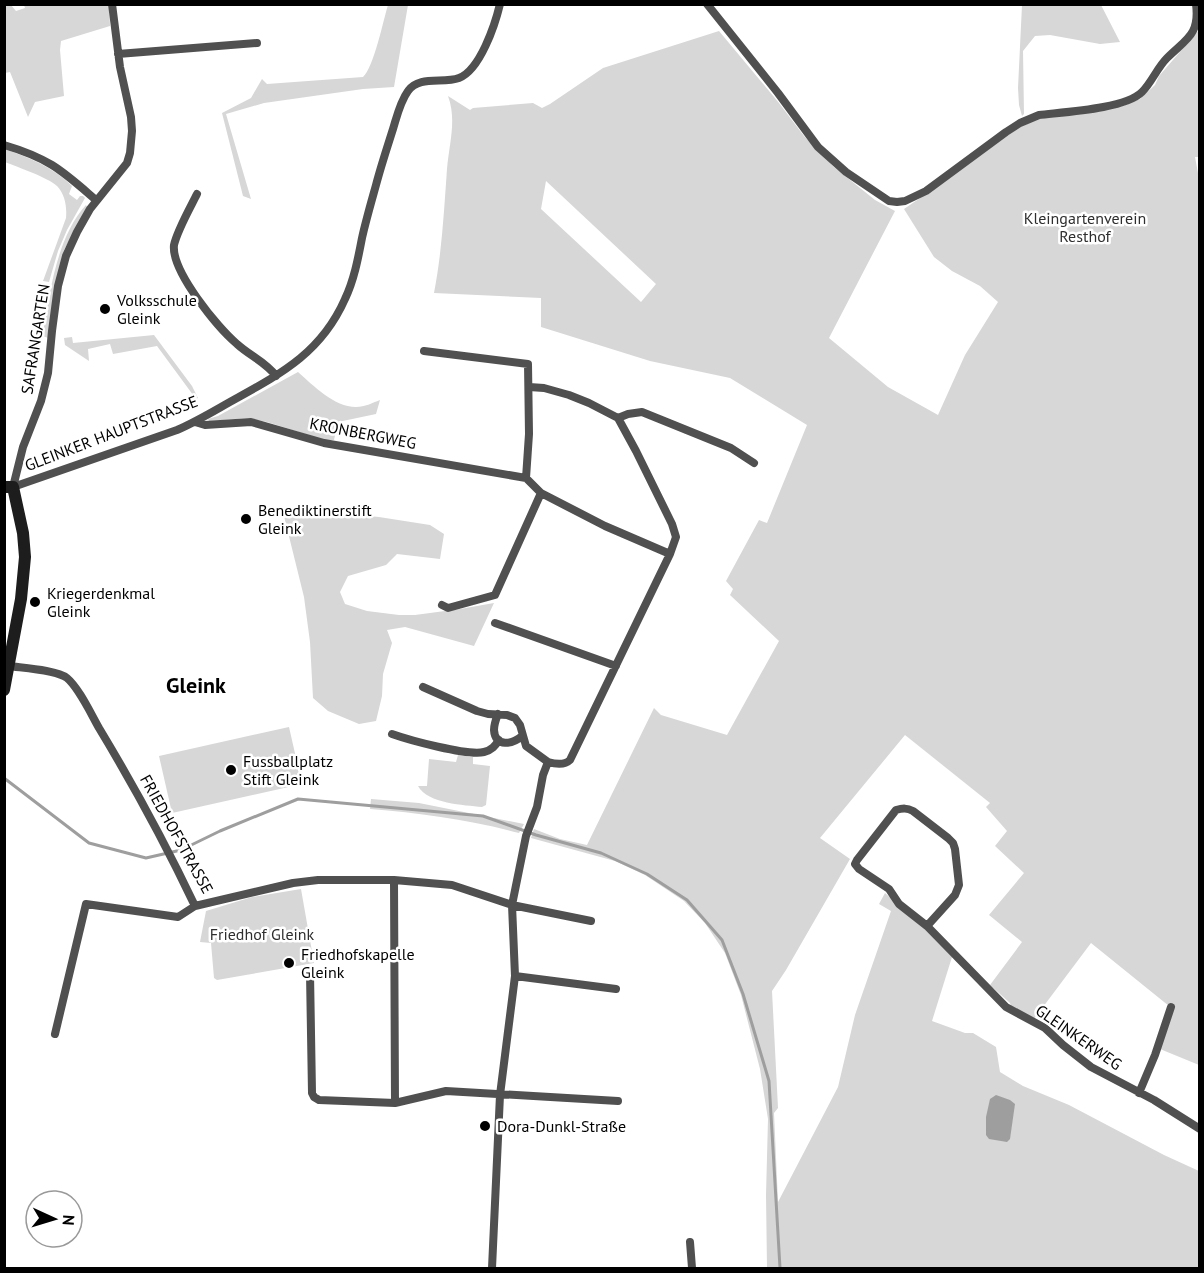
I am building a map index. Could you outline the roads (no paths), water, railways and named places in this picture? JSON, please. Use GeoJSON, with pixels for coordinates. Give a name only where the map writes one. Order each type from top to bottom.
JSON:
{"type":"FeatureCollection","features":[{"type":"Feature","properties":{"kind":"street","name":"SAFRANGARTEN"},"geometry":{"type":"LineString","coordinates":[[9,487],[41,401],[48,373],[58,286],[66,256],[96,200],[127,163],[130,153],[131,117],[118,54],[112,4]]}},
{"type":"Feature","properties":{"kind":"street","name":"GLEINKER HAUPTSTRASSE"},"geometry":{"type":"LineString","coordinates":[[4,690],[21,599],[25,557],[23,534],[9,487],[195,422],[276,376],[319,342],[336,318],[354,276],[379,174],[401,105],[414,84],[449,81],[461,77],[470,70],[490,36],[500,4]]}},
{"type":"Feature","properties":{"kind":"street"},"geometry":{"type":"LineString","coordinates":[[707,4],[818,147],[854,178],[881,197],[897,202],[913,198],[926,191],[1006,132],[1030,118],[1116,104],[1134,98],[1144,89],[1159,66],[1193,33],[1197,21],[1196,4]]}},
{"type":"Feature","properties":{"kind":"street"},"geometry":{"type":"LineString","coordinates":[[118,54],[257,43]]}},
{"type":"Feature","properties":{"kind":"street"},"geometry":{"type":"LineString","coordinates":[[4,145],[52,165],[96,200]]}},
{"type":"Feature","properties":{"kind":"street"},"geometry":{"type":"LineString","coordinates":[[197,194],[174,246],[179,268],[192,291],[219,327],[238,345],[266,365],[276,376]]}},
{"type":"Feature","properties":{"kind":"street"},"geometry":{"type":"LineString","coordinates":[[424,351],[528,364],[529,434],[526,478],[541,493],[605,526],[670,554]]}},
{"type":"Feature","properties":{"kind":"street"},"geometry":{"type":"LineString","coordinates":[[423,687],[477,711],[515,718],[520,725],[526,746],[548,762],[567,763],[676,540],[676,534],[618,418],[569,395],[529,387]]}},
{"type":"Feature","properties":{"kind":"street"},"geometry":{"type":"LineString","coordinates":[[618,418],[642,412],[730,448],[754,463]]}},
{"type":"Feature","properties":{"kind":"street","name":"KRONBERGWEG"},"geometry":{"type":"LineString","coordinates":[[195,422],[205,425],[251,422],[324,443],[526,478]]}},
{"type":"Feature","properties":{"kind":"street"},"geometry":{"type":"LineString","coordinates":[[442,605],[448,608],[495,595],[541,493]]}},
{"type":"Feature","properties":{"kind":"street"},"geometry":{"type":"LineString","coordinates":[[495,623],[615,666]]}},
{"type":"Feature","properties":{"kind":"street","name":"FRIEDHOFSTRASSE"},"geometry":{"type":"LineString","coordinates":[[9,666],[52,672],[66,677],[78,692],[124,769],[174,861],[195,906],[293,883],[318,880],[394,880],[452,885],[512,905],[591,921]]}},
{"type":"Feature","properties":{"kind":"street"},"geometry":{"type":"LineString","coordinates":[[498,714],[494,730],[499,740],[503,743],[510,743],[522,736]]}},
{"type":"Feature","properties":{"kind":"street"},"geometry":{"type":"LineString","coordinates":[[392,734],[405,739],[471,752],[484,752],[492,748],[499,740]]}},
{"type":"Feature","properties":{"kind":"street"},"geometry":{"type":"LineString","coordinates":[[492,1269],[500,1095],[515,976],[512,905],[526,836],[537,807],[548,762]]}},
{"type":"Feature","properties":{"kind":"street","name":"GLEINKERWEG"},"geometry":{"type":"LineString","coordinates":[[927,927],[958,890],[955,849],[948,838],[913,811],[902,808],[896,810],[857,860],[855,864],[859,869],[889,889],[899,904],[927,927],[1000,1002],[1045,1028],[1091,1067],[1200,1129]]}},
{"type":"Feature","properties":{"kind":"street"},"geometry":{"type":"LineString","coordinates":[[394,880],[395,1103]]}},
{"type":"Feature","properties":{"kind":"street"},"geometry":{"type":"LineString","coordinates":[[55,1034],[86,904],[178,917],[195,906]]}},
{"type":"Feature","properties":{"kind":"street"},"geometry":{"type":"LineString","coordinates":[[310,973],[312,1093],[319,1100],[395,1103],[446,1091],[618,1101]]}},
{"type":"Feature","properties":{"kind":"street"},"geometry":{"type":"LineString","coordinates":[[515,976],[616,989]]}},
{"type":"Feature","properties":{"kind":"street"},"geometry":{"type":"LineString","coordinates":[[1139,1093],[1171,1007]]}},
{"type":"Feature","properties":{"kind":"street"},"geometry":{"type":"LineString","coordinates":[[690,1242],[692,1269]]}},
{"type":"Feature","properties":{"kind":"waterway"},"geometry":{"type":"LineString","coordinates":[[4,778],[89,843],[146,858],[181,850],[220,831],[298,799],[483,816],[536,835],[601,853],[647,874],[687,900],[722,940],[743,994],[769,1081],[780,1268]]}},
{"type":"Feature","properties":{"kind":"place","name":"Volksschule Gleink"},"geometry":{"type":"Point","coordinates":[105,309]}},
{"type":"Feature","properties":{"kind":"place","name":"Benediktinerstift Gleink"},"geometry":{"type":"Point","coordinates":[246,519]}},
{"type":"Feature","properties":{"kind":"place","name":"Kriegerdenkmal Gleink"},"geometry":{"type":"Point","coordinates":[35,602]}},
{"type":"Feature","properties":{"kind":"place","name":"Fussballplatz Stift Gleink"},"geometry":{"type":"Point","coordinates":[231,770]}},
{"type":"Feature","properties":{"kind":"place","name":"Friedhofskapelle Gleink"},"geometry":{"type":"Point","coordinates":[289,963]}},
{"type":"Feature","properties":{"kind":"place","name":"Dora-Dunkl-Straße"},"geometry":{"type":"Point","coordinates":[485,1126]}},
{"type":"Feature","properties":{"kind":"district","name":"Gleink"},"geometry":{"type":"Point","coordinates":[196,685]}},
{"type":"Feature","properties":{"kind":"park label","name":"Kleingartenverein Resthof"},"geometry":{"type":"Point","coordinates":[1085,227]}},
{"type":"Feature","properties":{"kind":"park label","name":"Friedhof Gleink"},"geometry":{"type":"Point","coordinates":[262,934]}}]}
